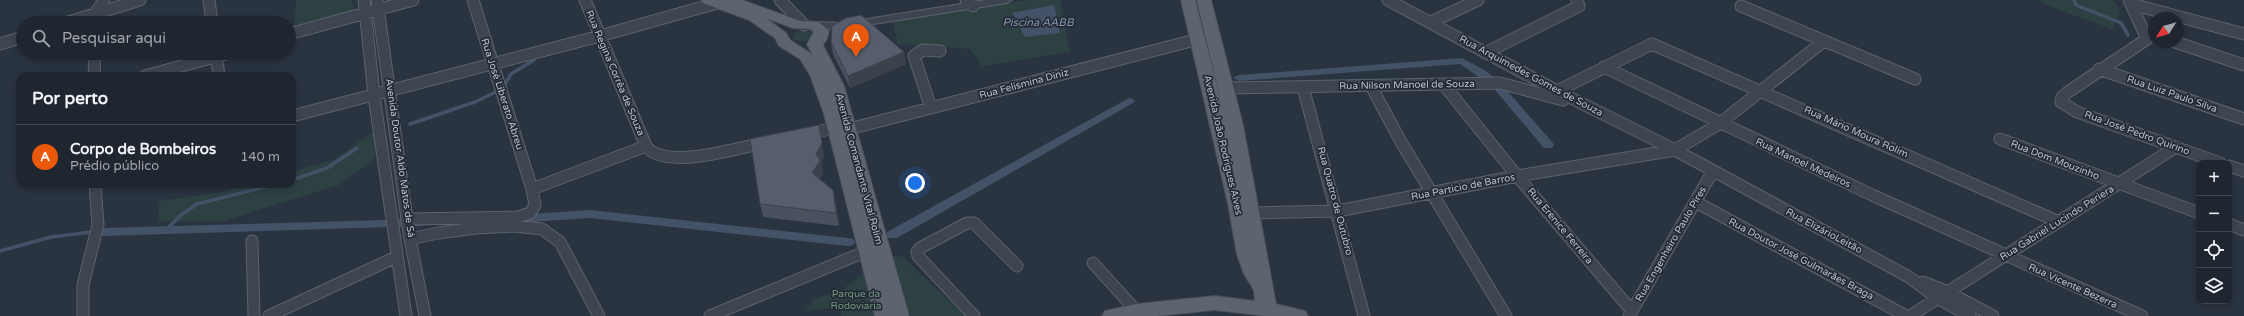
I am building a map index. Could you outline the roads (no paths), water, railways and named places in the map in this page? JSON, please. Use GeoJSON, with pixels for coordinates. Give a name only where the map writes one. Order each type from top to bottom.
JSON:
{"type":"FeatureCollection","features":[{"type":"Feature","properties":{"kind":"main road","name":"Avenida João Rodrigues Alves"},"geometry":{"type":"LineString","coordinates":[[1188,0],[1199,39],[1239,211],[1245,256],[1262,288]]}},
{"type":"Feature","properties":{"kind":"main road","name":"Avenida João Rodrigues Alves"},"geometry":{"type":"LineString","coordinates":[[1204,0],[1226,88],[1261,267],[1262,288],[1266,308]]}},
{"type":"Feature","properties":{"kind":"main road"},"geometry":{"type":"LineString","coordinates":[[718,1],[810,31]]}},
{"type":"Feature","properties":{"kind":"main road","name":"Avenida Comandante Vital Rolim"},"geometry":{"type":"LineString","coordinates":[[718,1],[754,17],[781,36],[784,43],[796,49],[805,56],[818,76],[830,108],[842,129],[899,316]]}},
{"type":"Feature","properties":{"kind":"main road"},"geometry":{"type":"LineString","coordinates":[[781,36],[786,31],[810,31]]}},
{"type":"Feature","properties":{"kind":"main road"},"geometry":{"type":"LineString","coordinates":[[796,49],[810,31]]}},
{"type":"Feature","properties":{"kind":"main road","name":"Avenida Comandante Vital Rolim"},"geometry":{"type":"LineString","coordinates":[[810,31],[836,86],[842,129],[867,251],[885,316]]}},
{"type":"Feature","properties":{"kind":"main road"},"geometry":{"type":"LineString","coordinates":[[1112,316],[1215,303],[1266,308],[1298,316]]}},
{"type":"Feature","properties":{"kind":"street"},"geometry":{"type":"LineString","coordinates":[[96,16],[104,0]]}},
{"type":"Feature","properties":{"kind":"street"},"geometry":{"type":"LineString","coordinates":[[100,16],[140,0]]}},
{"type":"Feature","properties":{"kind":"street"},"geometry":{"type":"LineString","coordinates":[[209,0],[211,16]]}},
{"type":"Feature","properties":{"kind":"street","name":"Avenida Doutor Aldo Matos de Sá"},"geometry":{"type":"LineString","coordinates":[[364,0],[374,95],[393,238],[406,316]]}},
{"type":"Feature","properties":{"kind":"street"},"geometry":{"type":"LineString","coordinates":[[296,32],[366,12],[378,4],[414,0]]}},
{"type":"Feature","properties":{"kind":"street","name":"Rua José Liberato Abreu"},"geometry":{"type":"LineString","coordinates":[[409,229],[518,217],[533,209],[535,205],[532,189],[502,89],[491,63],[473,0]]}},
{"type":"Feature","properties":{"kind":"street","name":"Rua Regina Corrêa de Souza"},"geometry":{"type":"LineString","coordinates":[[585,0],[646,146]]}},
{"type":"Feature","properties":{"kind":"street"},"geometry":{"type":"LineString","coordinates":[[780,0],[810,31],[970,3],[1007,0]]}},
{"type":"Feature","properties":{"kind":"street","name":"Rua Arquimedes Gomes de Souza"},"geometry":{"type":"LineString","coordinates":[[1388,0],[1431,22],[1485,54],[1585,106],[1675,150]]}},
{"type":"Feature","properties":{"kind":"street"},"geometry":{"type":"LineString","coordinates":[[1431,22],[1478,0]]}},
{"type":"Feature","properties":{"kind":"street"},"geometry":{"type":"LineString","coordinates":[[1485,54],[1579,6],[1577,0]]}},
{"type":"Feature","properties":{"kind":"street"},"geometry":{"type":"LineString","coordinates":[[296,115],[391,91],[491,63],[600,36],[718,1]]}},
{"type":"Feature","properties":{"kind":"street"},"geometry":{"type":"LineString","coordinates":[[2130,2],[2244,34]]}},
{"type":"Feature","properties":{"kind":"street"},"geometry":{"type":"LineString","coordinates":[[2130,2],[2148,33]]}},
{"type":"Feature","properties":{"kind":"street","name":"Avenida Doutor Aldo Matos de Sá"},"geometry":{"type":"LineString","coordinates":[[378,4],[409,229],[425,316]]}},
{"type":"Feature","properties":{"kind":"street"},"geometry":{"type":"LineString","coordinates":[[1741,6],[1915,79]]}},
{"type":"Feature","properties":{"kind":"street"},"geometry":{"type":"LineString","coordinates":[[2099,69],[2148,36]]}},
{"type":"Feature","properties":{"kind":"street"},"geometry":{"type":"LineString","coordinates":[[0,44],[16,39]]}},
{"type":"Feature","properties":{"kind":"street","name":"Rua Felismina Diniz"},"geometry":{"type":"LineString","coordinates":[[796,136],[842,129],[931,108],[1199,39]]}},
{"type":"Feature","properties":{"kind":"street"},"geometry":{"type":"LineString","coordinates":[[1675,150],[1719,124],[1824,42]]}},
{"type":"Feature","properties":{"kind":"street","name":"Rua Mário Moura Rolim"},"geometry":{"type":"LineString","coordinates":[[1604,67],[1652,44],[1763,91],[2059,222]]}},
{"type":"Feature","properties":{"kind":"street"},"geometry":{"type":"LineString","coordinates":[[2184,45],[2244,65]]}},
{"type":"Feature","properties":{"kind":"street"},"geometry":{"type":"LineString","coordinates":[[931,108],[914,61],[914,56],[923,50],[940,51]]}},
{"type":"Feature","properties":{"kind":"street"},"geometry":{"type":"LineString","coordinates":[[94,72],[95,60]]}},
{"type":"Feature","properties":{"kind":"street"},"geometry":{"type":"LineString","coordinates":[[158,72],[199,60]]}},
{"type":"Feature","properties":{"kind":"street"},"geometry":{"type":"LineString","coordinates":[[217,60],[218,72]]}},
{"type":"Feature","properties":{"kind":"street"},"geometry":{"type":"LineString","coordinates":[[1557,91],[1604,67]]}},
{"type":"Feature","properties":{"kind":"street","name":"Rua Manoel Medeiros"},"geometry":{"type":"LineString","coordinates":[[1604,67],[1719,124],[2004,256]]}},
{"type":"Feature","properties":{"kind":"street","name":"Rua José Pedro Quirino"},"geometry":{"type":"LineString","coordinates":[[2099,69],[2062,97],[2061,102],[2077,112],[2212,160]]}},
{"type":"Feature","properties":{"kind":"street","name":"Rua Luiz Paulo Silva"},"geometry":{"type":"LineString","coordinates":[[2099,69],[2244,119]]}},
{"type":"Feature","properties":{"kind":"street"},"geometry":{"type":"LineString","coordinates":[[1500,83],[1537,81]]}},
{"type":"Feature","properties":{"kind":"street","name":"Rua Nilson Manoel de Souza"},"geometry":{"type":"LineString","coordinates":[[1226,88],[1500,83],[1585,106]]}},
{"type":"Feature","properties":{"kind":"street","name":"Rua Erenice Ferreira"},"geometry":{"type":"LineString","coordinates":[[1444,85],[1630,314]]}},
{"type":"Feature","properties":{"kind":"street"},"geometry":{"type":"LineString","coordinates":[[1371,86],[1431,193],[1506,316]]}},
{"type":"Feature","properties":{"kind":"street","name":"Rua Quatro de Outubro"},"geometry":{"type":"LineString","coordinates":[[1304,87],[1338,211],[1364,316]]}},
{"type":"Feature","properties":{"kind":"street","name":"Rua Dom Mouzinho"},"geometry":{"type":"LineString","coordinates":[[2000,139],[2196,212]]}},
{"type":"Feature","properties":{"kind":"street"},"geometry":{"type":"LineString","coordinates":[[532,189],[646,146],[654,154],[668,158],[689,157],[773,140]]}},
{"type":"Feature","properties":{"kind":"street","name":"Rua Gabriel Lucindo Periera"},"geometry":{"type":"LineString","coordinates":[[1910,316],[2176,147]]}},
{"type":"Feature","properties":{"kind":"street","name":"Rua Particio de Barros"},"geometry":{"type":"LineString","coordinates":[[1251,213],[1338,211],[1517,176],[1675,150]]}},
{"type":"Feature","properties":{"kind":"street","name":"Rua ElizárioLeitão"},"geometry":{"type":"LineString","coordinates":[[1675,150],[1942,295],[1970,316]]}},
{"type":"Feature","properties":{"kind":"street"},"geometry":{"type":"LineString","coordinates":[[2232,167],[2244,172]]}},
{"type":"Feature","properties":{"kind":"street","name":"Rua Engenheiro Paulo Pires"},"geometry":{"type":"LineString","coordinates":[[1630,314],[1713,171]]}},
{"type":"Feature","properties":{"kind":"street"},"geometry":{"type":"LineString","coordinates":[[83,316],[83,284],[98,225],[94,188]]}},
{"type":"Feature","properties":{"kind":"street","name":"Rua Doutor José Gulmarães Braga"},"geometry":{"type":"LineString","coordinates":[[1696,202],[1906,316]]}},
{"type":"Feature","properties":{"kind":"street"},"geometry":{"type":"LineString","coordinates":[[974,316],[918,256],[916,252],[920,248],[967,223],[974,223],[1017,266]]}},
{"type":"Feature","properties":{"kind":"street"},"geometry":{"type":"LineString","coordinates":[[2232,225],[2244,230]]}},
{"type":"Feature","properties":{"kind":"street"},"geometry":{"type":"LineString","coordinates":[[409,229],[426,234],[468,229],[542,229],[552,234],[560,242],[599,316]]}},
{"type":"Feature","properties":{"kind":"street"},"geometry":{"type":"LineString","coordinates":[[252,241],[254,316]]}},
{"type":"Feature","properties":{"kind":"street"},"geometry":{"type":"LineString","coordinates":[[710,316],[867,251]]}},
{"type":"Feature","properties":{"kind":"street","name":"Rua Vicente Bezerra"},"geometry":{"type":"LineString","coordinates":[[2004,256],[2142,316]]}},
{"type":"Feature","properties":{"kind":"street"},"geometry":{"type":"LineString","coordinates":[[269,316],[396,257]]}},
{"type":"Feature","properties":{"kind":"street"},"geometry":{"type":"LineString","coordinates":[[1093,263],[1138,313]]}},
{"type":"Feature","properties":{"kind":"street"},"geometry":{"type":"LineString","coordinates":[[1942,295],[1993,316]]}},
{"type":"Feature","properties":{"kind":"water","name":"Piscina AABB"},"geometry":{"type":"Polygon","coordinates":[[[1054,5],[1060,33],[1025,37],[1012,13],[1054,5]]]}},
{"type":"Feature","properties":{"kind":"waterway"},"geometry":{"type":"LineString","coordinates":[[2074,0],[2076,5],[2121,23],[2128,35]]}},
{"type":"Feature","properties":{"kind":"waterway"},"geometry":{"type":"LineString","coordinates":[[410,124],[475,102],[502,89],[511,74],[534,60]]}},
{"type":"Feature","properties":{"kind":"waterway"},"geometry":{"type":"LineString","coordinates":[[1239,78],[1462,61],[1482,73],[1494,83]]}},
{"type":"Feature","properties":{"kind":"waterway"},"geometry":{"type":"LineString","coordinates":[[1499,88],[1548,145]]}},
{"type":"Feature","properties":{"kind":"waterway"},"geometry":{"type":"LineString","coordinates":[[892,235],[1129,101]]}},
{"type":"Feature","properties":{"kind":"waterway"},"geometry":{"type":"LineString","coordinates":[[296,179],[327,168],[357,148]]}},
{"type":"Feature","properties":{"kind":"waterway"},"geometry":{"type":"LineString","coordinates":[[164,232],[181,215],[197,204],[261,188]]}},
{"type":"Feature","properties":{"kind":"waterway"},"geometry":{"type":"LineString","coordinates":[[516,219],[590,214],[630,217],[848,242]]}},
{"type":"Feature","properties":{"kind":"waterway"},"geometry":{"type":"LineString","coordinates":[[103,232],[418,223]]}},
{"type":"Feature","properties":{"kind":"waterway"},"geometry":{"type":"LineString","coordinates":[[0,251],[51,237],[92,232]]}},
{"type":"Feature","properties":{"kind":"place","name":"Corpo de Bombeiros"},"geometry":{"type":"Point","coordinates":[856,57]}},
{"type":"Feature","properties":{"kind":"park label","name":"Parque da Rodoviaria"},"geometry":{"type":"Point","coordinates":[856,300]}}]}
